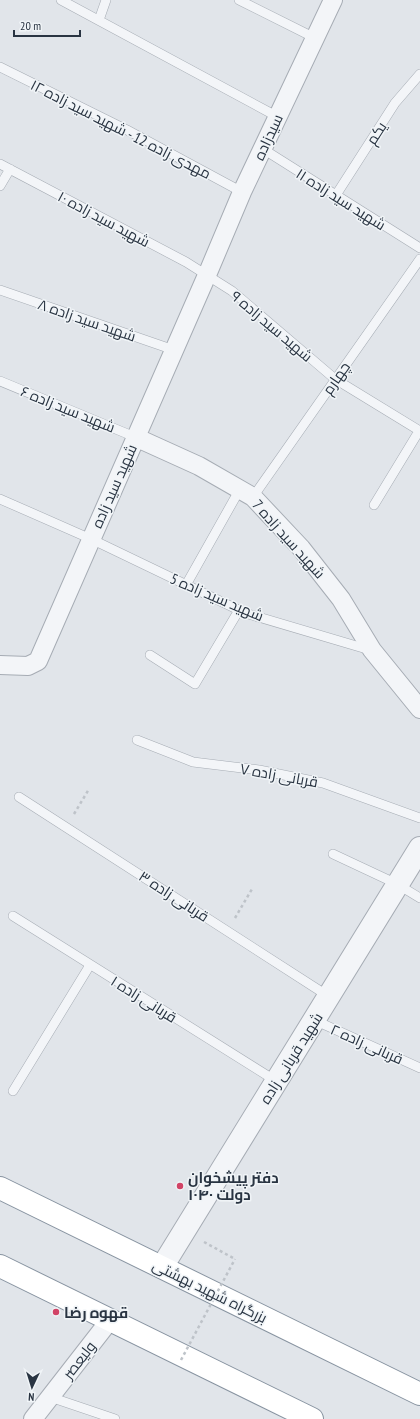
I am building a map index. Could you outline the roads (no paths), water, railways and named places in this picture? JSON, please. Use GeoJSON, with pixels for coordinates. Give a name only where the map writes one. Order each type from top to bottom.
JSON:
{"type":"FeatureCollection","features":[{"type":"Feature","properties":{"kind":"highway","name":"بزرگراه شهید بهشتی"},"geometry":{"type":"LineString","coordinates":[[0,1188],[420,1394]]}},
{"type":"Feature","properties":{"kind":"highway"},"geometry":{"type":"LineString","coordinates":[[0,1266],[312,1419]]}},
{"type":"Feature","properties":{"kind":"street","name":"سیدزاده"},"geometry":{"type":"LineString","coordinates":[[207,276],[242,192],[333,0]]}},
{"type":"Feature","properties":{"kind":"street","name":"شهید سید زاده"},"geometry":{"type":"LineString","coordinates":[[0,665],[28,666],[38,661],[207,276]]}},
{"type":"Feature","properties":{"kind":"street","name":"شهید سید زاده 7"},"geometry":{"type":"LineString","coordinates":[[136,437],[199,466],[246,493],[301,548],[337,593],[372,650],[420,709]]}},
{"type":"Feature","properties":{"kind":"street","name":"شهید قربانی زاده"},"geometry":{"type":"LineString","coordinates":[[162,1268],[420,848]]}},
{"type":"Feature","properties":{"kind":"street","name":"ولیعصر"},"geometry":{"type":"LineString","coordinates":[[33,1419],[110,1320]]}},
{"type":"Feature","properties":{"kind":"lane"},"geometry":{"type":"LineString","coordinates":[[61,0],[278,117]]}},
{"type":"Feature","properties":{"kind":"lane"},"geometry":{"type":"LineString","coordinates":[[99,20],[106,0]]}},
{"type":"Feature","properties":{"kind":"lane"},"geometry":{"type":"LineString","coordinates":[[239,0],[315,38]]}},
{"type":"Feature","properties":{"kind":"lane","name":"مهدی زاده 12 - شهید سید زاده ۱۲"},"geometry":{"type":"LineString","coordinates":[[0,67],[127,130],[242,192]]}},
{"type":"Feature","properties":{"kind":"lane","name":"یکم"},"geometry":{"type":"LineString","coordinates":[[336,195],[395,103],[420,74]]}},
{"type":"Feature","properties":{"kind":"lane","name":"شهید سید زاده ۱۱"},"geometry":{"type":"LineString","coordinates":[[263,149],[420,248]]}},
{"type":"Feature","properties":{"kind":"lane","name":"شهید سید زاده ۱۰"},"geometry":{"type":"LineString","coordinates":[[0,164],[179,258],[207,276]]}},
{"type":"Feature","properties":{"kind":"lane"},"geometry":{"type":"LineString","coordinates":[[0,186],[10,169]]}},
{"type":"Feature","properties":{"kind":"lane","name":"چهارم"},"geometry":{"type":"LineString","coordinates":[[186,585],[246,493],[335,379],[420,259]]}},
{"type":"Feature","properties":{"kind":"lane","name":"شهید سید زاده ۹"},"geometry":{"type":"LineString","coordinates":[[207,276],[232,291],[335,379],[420,431]]}},
{"type":"Feature","properties":{"kind":"lane","name":"شهید سید زاده ۸"},"geometry":{"type":"LineString","coordinates":[[0,290],[174,350]]}},
{"type":"Feature","properties":{"kind":"lane","name":"شهید سید زاده ۶"},"geometry":{"type":"LineString","coordinates":[[0,381],[136,437]]}},
{"type":"Feature","properties":{"kind":"lane"},"geometry":{"type":"LineString","coordinates":[[374,505],[420,431]]}},
{"type":"Feature","properties":{"kind":"lane","name":"شهید سید زاده 5"},"geometry":{"type":"LineString","coordinates":[[0,499],[91,539],[239,610],[372,650]]}},
{"type":"Feature","properties":{"kind":"lane"},"geometry":{"type":"LineString","coordinates":[[150,655],[196,684],[239,610]]}},
{"type":"Feature","properties":{"kind":"lane","name":"قربانی زاده ۷"},"geometry":{"type":"LineString","coordinates":[[137,740],[193,762],[259,770],[323,783],[420,818]]}},
{"type":"Feature","properties":{"kind":"lane","name":"قربانی زاده ۳"},"geometry":{"type":"LineString","coordinates":[[19,797],[328,996]]}},
{"type":"Feature","properties":{"kind":"lane"},"geometry":{"type":"LineString","coordinates":[[333,854],[397,884],[420,898]]}},
{"type":"Feature","properties":{"kind":"lane","name":"قربانی زاده ۱"},"geometry":{"type":"LineString","coordinates":[[13,916],[276,1082]]}},
{"type":"Feature","properties":{"kind":"lane"},"geometry":{"type":"LineString","coordinates":[[12,1091],[90,965]]}},
{"type":"Feature","properties":{"kind":"lane","name":"قربانی زاده ۲"},"geometry":{"type":"LineString","coordinates":[[314,1020],[420,1068]]}},
{"type":"Feature","properties":{"kind":"lane"},"geometry":{"type":"LineString","coordinates":[[50,1397],[115,1419]]}},
{"type":"Feature","properties":{"kind":"place","name":"دفتر پیشخوان دولت ۱۰۴۰"},"geometry":{"type":"Point","coordinates":[180,1186]}},
{"type":"Feature","properties":{"kind":"place","name":"قهوه رضا"},"geometry":{"type":"Point","coordinates":[56,1312]}}]}
